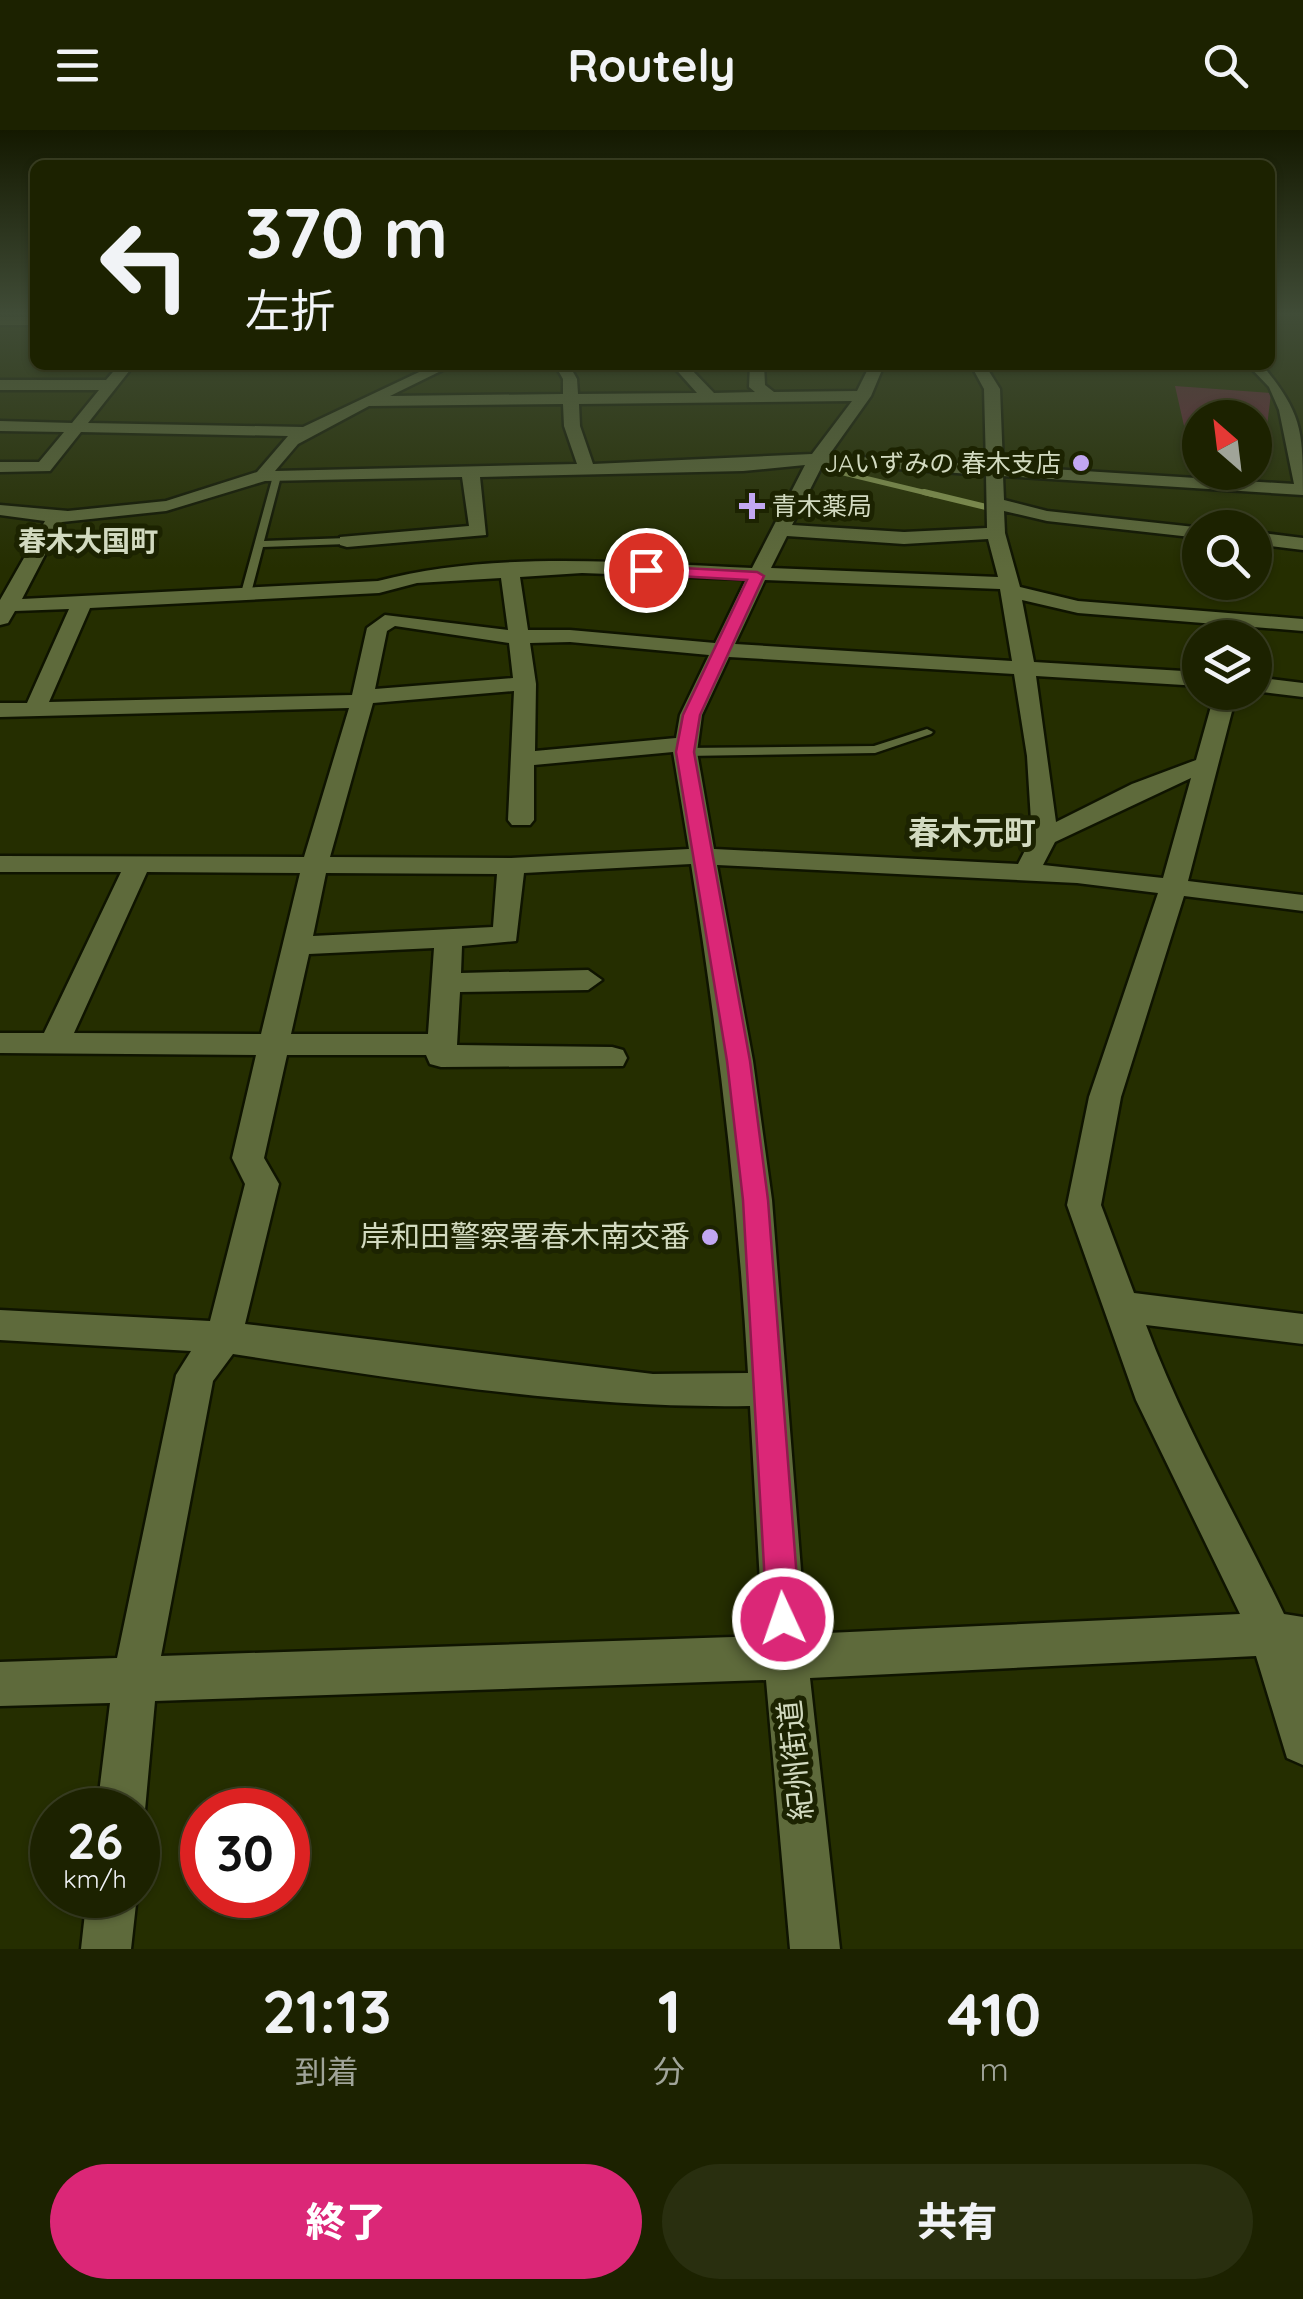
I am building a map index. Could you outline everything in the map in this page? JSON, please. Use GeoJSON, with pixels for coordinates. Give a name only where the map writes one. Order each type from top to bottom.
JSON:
{"type":"FeatureCollection","features":[{"type":"Feature","properties":{"kind":"street"},"geometry":{"type":"LineString","coordinates":[[0,467],[44,467],[99,399]]}},
{"type":"Feature","properties":{"kind":"street"},"geometry":{"type":"LineString","coordinates":[[570,399],[572,426],[586,467]]}},
{"type":"Feature","properties":{"kind":"street"},"geometry":{"type":"LineString","coordinates":[[270,476],[268,462],[309,432],[369,400],[586,399]]}},
{"type":"Feature","properties":{"kind":"street","name":"紀州街道"},"geometry":{"type":"LineString","coordinates":[[815,1949],[786,1657],[756,1200],[738,1061],[685,748],[692,715],[780,530],[817,459],[861,399]]}},
{"type":"Feature","properties":{"kind":"street"},"geometry":{"type":"LineString","coordinates":[[992,399],[996,533],[1010,587],[1039,756],[1045,837],[1027,872]]}},
{"type":"Feature","properties":{"kind":"street"},"geometry":{"type":"LineString","coordinates":[[75,404],[94,404]]}},
{"type":"Feature","properties":{"kind":"street"},"geometry":{"type":"LineString","coordinates":[[0,510],[56,517],[154,510],[270,476],[743,466],[817,459],[1303,489],[1291,410]]}},
{"type":"Feature","properties":{"kind":"street"},"geometry":{"type":"LineString","coordinates":[[0,426],[309,432]]}},
{"type":"Feature","properties":{"kind":"street"},"geometry":{"type":"LineString","coordinates":[[31,447],[62,447]]}},
{"type":"Feature","properties":{"kind":"street"},"geometry":{"type":"LineString","coordinates":[[347,541],[479,531],[470,470]]}},
{"type":"Feature","properties":{"kind":"street"},"geometry":{"type":"LineString","coordinates":[[996,503],[1047,516],[1182,530]]}},
{"type":"Feature","properties":{"kind":"street"},"geometry":{"type":"LineString","coordinates":[[3,611],[56,517]]}},
{"type":"Feature","properties":{"kind":"street"},"geometry":{"type":"LineString","coordinates":[[780,530],[904,538],[996,533]]}},
{"type":"Feature","properties":{"kind":"street"},"geometry":{"type":"LineString","coordinates":[[1272,540],[1303,544]]}},
{"type":"Feature","properties":{"kind":"street"},"geometry":{"type":"LineString","coordinates":[[3,611],[82,602],[379,587],[416,577],[582,566],[1010,587],[1078,607],[1303,625]]}},
{"type":"Feature","properties":{"kind":"street"},"geometry":{"type":"LineString","coordinates":[[510,572],[525,684],[522,820]]}},
{"type":"Feature","properties":{"kind":"street"},"geometry":{"type":"LineString","coordinates":[[379,587],[392,619]]}},
{"type":"Feature","properties":{"kind":"street"},"geometry":{"type":"LineString","coordinates":[[34,708],[82,602]]}},
{"type":"Feature","properties":{"kind":"street"},"geometry":{"type":"LineString","coordinates":[[123,1788],[135,1676],[195,1375],[224,1336],[262,1184],[248,1158],[315,864],[362,699],[377,628],[392,619],[520,637],[570,636],[722,650],[1182,677]]}},
{"type":"Feature","properties":{"kind":"street"},"geometry":{"type":"LineString","coordinates":[[0,710],[362,699],[525,684]]}},
{"type":"Feature","properties":{"kind":"street"},"geometry":{"type":"LineString","coordinates":[[1272,686],[1303,690]]}},
{"type":"Feature","properties":{"kind":"street"},"geometry":{"type":"LineString","coordinates":[[1221,710],[1174,885],[1105,1097],[1084,1205],[1155,1400],[1287,1637],[1303,1742]]}},
{"type":"Feature","properties":{"kind":"street"},"geometry":{"type":"LineString","coordinates":[[523,760],[685,748]]}},
{"type":"Feature","properties":{"kind":"street"},"geometry":{"type":"LineString","coordinates":[[1045,837],[1141,789],[1206,764]]}},
{"type":"Feature","properties":{"kind":"street"},"geometry":{"type":"LineString","coordinates":[[0,864],[511,866],[701,856],[1027,872],[1303,902]]}},
{"type":"Feature","properties":{"kind":"street"},"geometry":{"type":"LineString","coordinates":[[54,1044],[93,952],[138,864]]}},
{"type":"Feature","properties":{"kind":"street"},"geometry":{"type":"LineString","coordinates":[[296,946],[506,936],[511,866]]}},
{"type":"Feature","properties":{"kind":"street"},"geometry":{"type":"LineString","coordinates":[[450,938],[440,1056],[612,1058]]}},
{"type":"Feature","properties":{"kind":"street"},"geometry":{"type":"LineString","coordinates":[[446,983],[588,980]]}},
{"type":"Feature","properties":{"kind":"street"},"geometry":{"type":"LineString","coordinates":[[0,1043],[441,1045]]}},
{"type":"Feature","properties":{"kind":"street"},"geometry":{"type":"LineString","coordinates":[[1118,1306],[1303,1328]]}},
{"type":"Feature","properties":{"kind":"street"},"geometry":{"type":"LineString","coordinates":[[0,1325],[224,1336],[400,1363],[653,1391],[770,1389]]}},
{"type":"Feature","properties":{"kind":"street"},"geometry":{"type":"LineString","coordinates":[[0,1684],[135,1676],[786,1657],[1287,1637]]}},
{"type":"Feature","properties":{"kind":"street"},"geometry":{"type":"LineString","coordinates":[[106,1949],[109,1918]]}},
{"type":"Feature","properties":{"kind":"lane"},"geometry":{"type":"LineString","coordinates":[[246,594],[260,544],[270,476]]}},
{"type":"Feature","properties":{"kind":"lane"},"geometry":{"type":"LineString","coordinates":[[260,544],[347,541]]}},
{"type":"Feature","properties":{"kind":"lane"},"geometry":{"type":"LineString","coordinates":[[685,748],[875,750],[927,732]]}},
{"type":"Feature","properties":{"kind":"shaded area"},"geometry":{"type":"Polygon","coordinates":[[[1178,399],[1270,399],[1182,400],[1182,417],[1178,399]]]}},
{"type":"Feature","properties":{"kind":"waterway"},"geometry":{"type":"LineString","coordinates":[[823,468],[935,495]]}},
{"type":"Feature","properties":{"kind":"waterway"},"geometry":{"type":"LineString","coordinates":[[924,492],[986,507]]}},
{"type":"Feature","properties":{"kind":"place","name":"JAいずみの 春木支店"},"geometry":{"type":"Point","coordinates":[1081,463]}},
{"type":"Feature","properties":{"kind":"place","name":"青木薬局"},"geometry":{"type":"Point","coordinates":[752,506]}},
{"type":"Feature","properties":{"kind":"place","name":"岸和田警察署春木南交番"},"geometry":{"type":"Point","coordinates":[710,1237]}},
{"type":"Feature","properties":{"kind":"district","name":"春木大国町"},"geometry":{"type":"Point","coordinates":[88,541]}},
{"type":"Feature","properties":{"kind":"district","name":"春木元町"},"geometry":{"type":"Point","coordinates":[972,833]}},
{"type":"Feature","properties":{"kind":"route"},"geometry":{"type":"LineString","coordinates":[[646,570],[757,576],[692,715],[685,752],[738,1061],[756,1200],[783,1619]]}}]}
